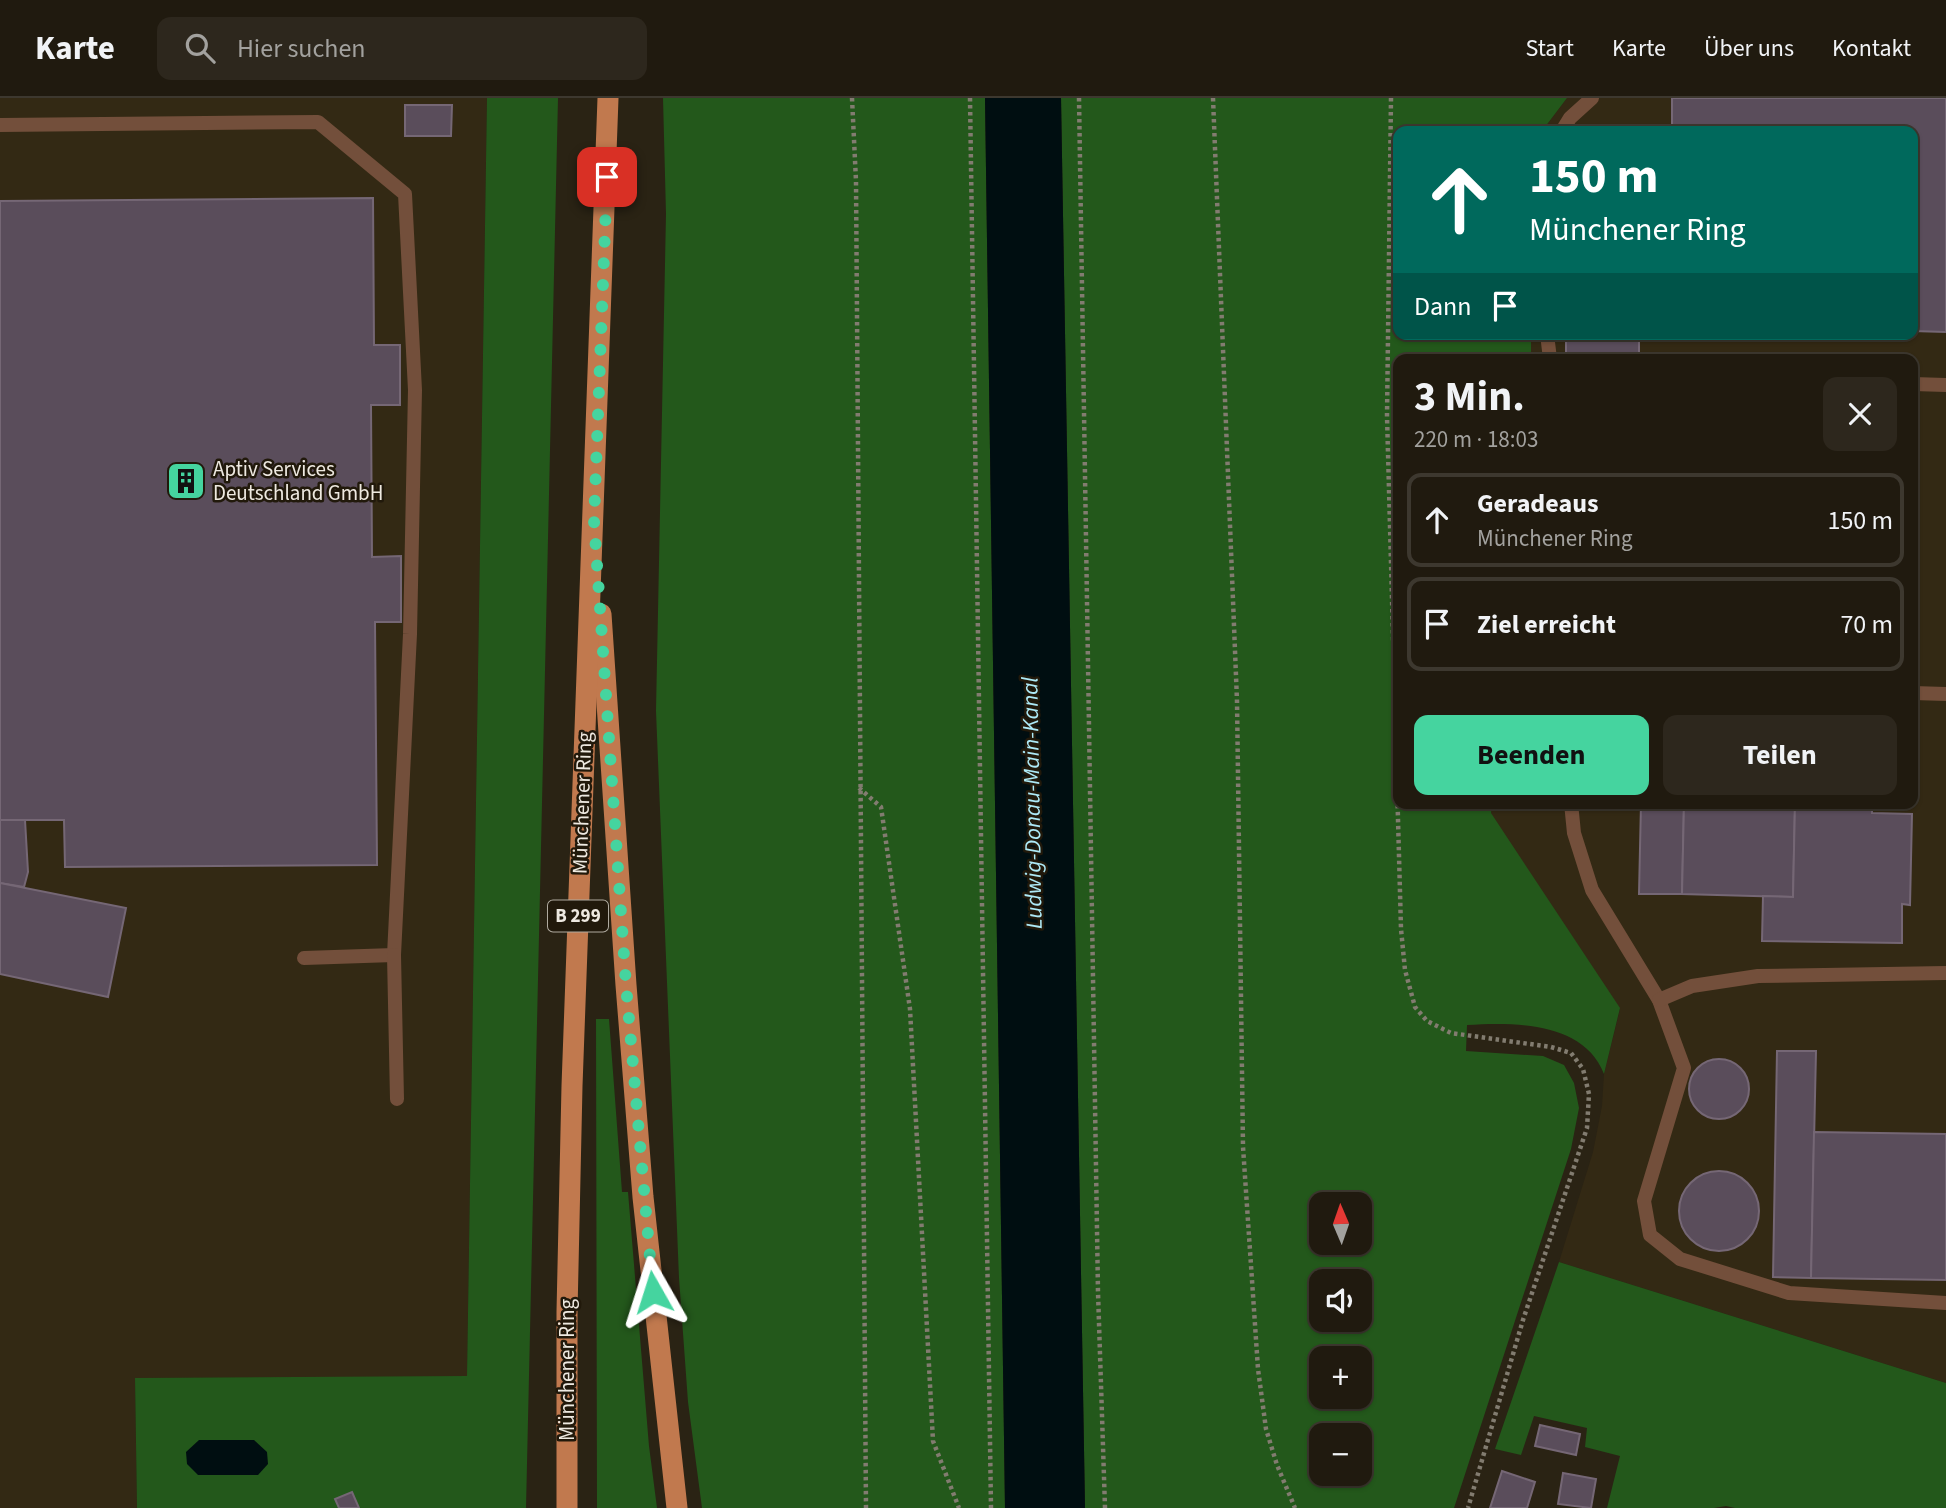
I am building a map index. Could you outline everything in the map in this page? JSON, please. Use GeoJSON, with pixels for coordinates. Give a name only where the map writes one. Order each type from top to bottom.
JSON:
{"type":"FeatureCollection","features":[{"type":"Feature","properties":{"kind":"main road","name":"Münchener Ring"},"geometry":{"type":"LineString","coordinates":[[568,1508],[567,1312],[581,794],[611,98]]}},
{"type":"Feature","properties":{"kind":"main road","name":"B 299"},"geometry":{"type":"LineString","coordinates":[[594,521],[643,1196],[677,1508]]}},
{"type":"Feature","properties":{"kind":"lane"},"geometry":{"type":"LineString","coordinates":[[1565,126],[1592,98]]}},
{"type":"Feature","properties":{"kind":"lane"},"geometry":{"type":"LineString","coordinates":[[0,125],[318,122],[405,194],[415,390],[410,634],[394,955],[397,1099]]}},
{"type":"Feature","properties":{"kind":"lane"},"geometry":{"type":"LineString","coordinates":[[1918,384],[1946,385]]}},
{"type":"Feature","properties":{"kind":"lane"},"geometry":{"type":"LineString","coordinates":[[1918,693],[1946,694]]}},
{"type":"Feature","properties":{"kind":"lane"},"geometry":{"type":"LineString","coordinates":[[1572,809],[1574,833],[1592,890],[1659,1000],[1684,1068],[1644,1201],[1650,1235],[1680,1259],[1788,1293],[1946,1303]]}},
{"type":"Feature","properties":{"kind":"lane"},"geometry":{"type":"LineString","coordinates":[[304,958],[394,955]]}},
{"type":"Feature","properties":{"kind":"lane"},"geometry":{"type":"LineString","coordinates":[[1659,1000],[1692,986],[1758,976],[1946,973]]}},
{"type":"Feature","properties":{"kind":"path"},"geometry":{"type":"LineString","coordinates":[[852,98],[856,195],[866,1508]]}},
{"type":"Feature","properties":{"kind":"path"},"geometry":{"type":"LineString","coordinates":[[970,98],[991,1508]]}},
{"type":"Feature","properties":{"kind":"path"},"geometry":{"type":"LineString","coordinates":[[1079,98],[1098,1292],[1105,1508]]}},
{"type":"Feature","properties":{"kind":"path"},"geometry":{"type":"LineString","coordinates":[[1213,98],[1237,701],[1243,1147],[1258,1368],[1266,1429],[1293,1508]]}},
{"type":"Feature","properties":{"kind":"path"},"geometry":{"type":"LineString","coordinates":[[1391,98],[1387,416],[1393,636]]}},
{"type":"Feature","properties":{"kind":"path"},"geometry":{"type":"LineString","coordinates":[[859,788],[881,807],[910,1009],[933,1441],[959,1508]]}},
{"type":"Feature","properties":{"kind":"path"},"geometry":{"type":"LineString","coordinates":[[1398,809],[1401,929],[1405,970],[1415,1007],[1427,1021],[1451,1033],[1552,1046],[1571,1053],[1583,1069],[1589,1094],[1587,1128],[1523,1320],[1468,1508]]}},
{"type":"Feature","properties":{"kind":"shaded area","name":"Aptiv Services Deutschland GmbH"},"geometry":{"type":"Polygon","coordinates":[[[0,98],[487,98],[467,1377],[135,1378],[137,1508],[0,1508],[0,98]]]}},
{"type":"Feature","properties":{"kind":"shaded area"},"geometry":{"type":"Polygon","coordinates":[[[1567,98],[1946,98],[1946,1383],[1559,1262],[1593,1152],[1602,1106],[1604,1074],[1620,1009],[1490,813],[1491,809],[1918,809],[1918,354],[1531,354],[1531,340],[1918,340],[1918,126],[1546,126],[1567,98]]]}},
{"type":"Feature","properties":{"kind":"green space"},"geometry":{"type":"Polygon","coordinates":[[[487,98],[558,98],[526,1508],[137,1508],[135,1378],[467,1376],[487,98]]]}},
{"type":"Feature","properties":{"kind":"green space"},"geometry":{"type":"Polygon","coordinates":[[[663,98],[985,98],[1005,1508],[702,1508],[688,1402],[679,1278],[656,711],[666,214],[663,98]]]}},
{"type":"Feature","properties":{"kind":"green space"},"geometry":{"type":"Polygon","coordinates":[[[1061,98],[1567,98],[1546,126],[1393,126],[1393,340],[1531,340],[1531,354],[1393,354],[1393,809],[1491,809],[1491,813],[1620,1008],[1604,1074],[1594,1057],[1581,1044],[1565,1035],[1527,1025],[1467,1025],[1466,1051],[1543,1056],[1564,1065],[1574,1083],[1579,1108],[1571,1149],[1454,1508],[1085,1508],[1061,98]]]}},
{"type":"Feature","properties":{"kind":"green space"},"geometry":{"type":"Polygon","coordinates":[[[596,1019],[609,1019],[622,1192],[628,1192],[649,1446],[657,1508],[597,1508],[596,1019]]]}},
{"type":"Feature","properties":{"kind":"green space"},"geometry":{"type":"Polygon","coordinates":[[[1559,1262],[1946,1383],[1946,1508],[1607,1508],[1620,1456],[1585,1447],[1587,1428],[1534,1416],[1521,1455],[1495,1449],[1559,1262]]]}},
{"type":"Feature","properties":{"kind":"water","name":"Ludwig-Donau-Main-Kanal"},"geometry":{"type":"Polygon","coordinates":[[[985,98],[1061,98],[1085,1508],[1005,1508],[985,98]]]}},
{"type":"Feature","properties":{"kind":"water"},"geometry":{"type":"Polygon","coordinates":[[[199,1440],[254,1440],[267,1452],[268,1464],[258,1475],[198,1475],[187,1464],[186,1452],[199,1440]]]}},
{"type":"Feature","properties":{"kind":"building"},"geometry":{"type":"Polygon","coordinates":[[[1672,98],[1946,98],[1946,332],[1918,331],[1918,126],[1672,126],[1672,98]]]}},
{"type":"Feature","properties":{"kind":"building"},"geometry":{"type":"Polygon","coordinates":[[[405,105],[452,105],[451,136],[405,136],[405,105]]]}},
{"type":"Feature","properties":{"kind":"building","name":"Aptiv Services Deutschland GmbH"},"geometry":{"type":"Polygon","coordinates":[[[373,198],[374,345],[400,345],[400,405],[371,405],[372,557],[401,556],[401,622],[375,622],[377,865],[65,867],[64,820],[0,820],[0,201],[373,198]]]}},
{"type":"Feature","properties":{"kind":"building"},"geometry":{"type":"Polygon","coordinates":[[[1566,340],[1639,340],[1639,354],[1566,354],[1566,340]]]}},
{"type":"Feature","properties":{"kind":"building"},"geometry":{"type":"Polygon","coordinates":[[[1641,809],[1684,809],[1682,894],[1639,894],[1641,809]]]}},
{"type":"Feature","properties":{"kind":"building"},"geometry":{"type":"Polygon","coordinates":[[[1684,809],[1795,809],[1793,897],[1682,894],[1684,809]]]}},
{"type":"Feature","properties":{"kind":"building"},"geometry":{"type":"Polygon","coordinates":[[[1795,809],[1872,809],[1872,813],[1912,814],[1910,905],[1902,904],[1902,943],[1762,941],[1763,896],[1793,897],[1795,809]]]}},
{"type":"Feature","properties":{"kind":"building"},"geometry":{"type":"Polygon","coordinates":[[[0,820],[25,820],[28,872],[24,887],[0,883],[0,820]]]}},
{"type":"Feature","properties":{"kind":"building"},"geometry":{"type":"Polygon","coordinates":[[[0,883],[126,908],[108,997],[0,974],[0,883]]]}},
{"type":"Feature","properties":{"kind":"building"},"geometry":{"type":"Polygon","coordinates":[[[1777,1051],[1816,1051],[1811,1278],[1773,1277],[1777,1051]]]}},
{"type":"Feature","properties":{"kind":"building"},"geometry":{"type":"Polygon","coordinates":[[[1719,1059],[1736,1064],[1744,1072],[1749,1089],[1744,1106],[1736,1114],[1719,1119],[1702,1114],[1694,1106],[1689,1089],[1694,1072],[1702,1064],[1719,1059]]]}},
{"type":"Feature","properties":{"kind":"building"},"geometry":{"type":"Polygon","coordinates":[[[1814,1132],[1946,1134],[1946,1280],[1811,1278],[1814,1132]]]}},
{"type":"Feature","properties":{"kind":"building"},"geometry":{"type":"Polygon","coordinates":[[[1719,1171],[1734,1174],[1747,1183],[1756,1196],[1759,1211],[1756,1226],[1747,1239],[1734,1248],[1719,1251],[1704,1248],[1691,1239],[1682,1226],[1679,1211],[1682,1196],[1691,1183],[1704,1174],[1719,1171]]]}},
{"type":"Feature","properties":{"kind":"building"},"geometry":{"type":"Polygon","coordinates":[[[1540,1425],[1580,1434],[1576,1455],[1535,1446],[1540,1425]]]}},
{"type":"Feature","properties":{"kind":"building"},"geometry":{"type":"Polygon","coordinates":[[[1502,1471],[1535,1482],[1527,1508],[1490,1508],[1502,1471]]]}},
{"type":"Feature","properties":{"kind":"building"},"geometry":{"type":"Polygon","coordinates":[[[1563,1473],[1596,1479],[1591,1508],[1558,1504],[1563,1473]]]}},
{"type":"Feature","properties":{"kind":"building"},"geometry":{"type":"Polygon","coordinates":[[[352,1492],[359,1508],[339,1508],[335,1499],[352,1492]]]}},
{"type":"Feature","properties":{"kind":"place","name":"Aptiv Services Deutschland GmbH"},"geometry":{"type":"Point","coordinates":[186,481]}},
{"type":"Feature","properties":{"kind":"route"},"geometry":{"type":"LineString","coordinates":[[607,177],[594,521],[626,985],[653,1292]]}}]}
